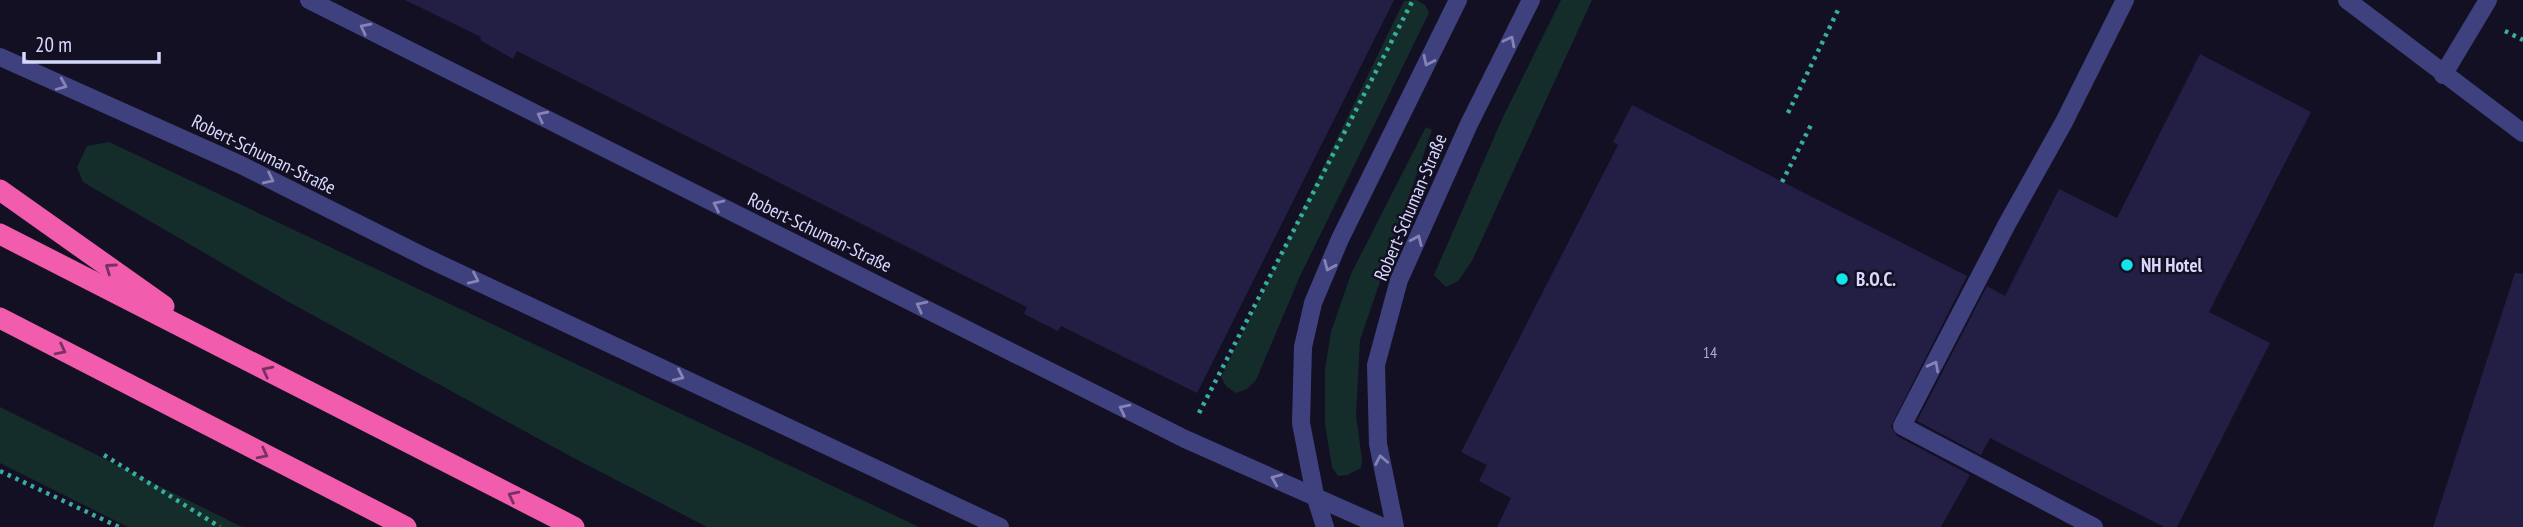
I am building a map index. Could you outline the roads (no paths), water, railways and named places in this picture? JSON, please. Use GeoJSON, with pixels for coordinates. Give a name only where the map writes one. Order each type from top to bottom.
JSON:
{"type":"FeatureCollection","features":[{"type":"Feature","properties":{"kind":"highway"},"geometry":{"type":"LineString","coordinates":[[0,190],[225,349]]}},
{"type":"Feature","properties":{"kind":"highway"},"geometry":{"type":"LineString","coordinates":[[0,234],[574,527]]}},
{"type":"Feature","properties":{"kind":"highway"},"geometry":{"type":"LineString","coordinates":[[0,318],[406,527]]}},
{"type":"Feature","properties":{"kind":"street","name":"Robert-Schuman-Straße"},"geometry":{"type":"LineString","coordinates":[[309,0],[1185,439],[1383,527]]}},
{"type":"Feature","properties":{"kind":"street"},"geometry":{"type":"LineString","coordinates":[[1325,527],[1315,495],[1301,423],[1303,347],[1313,303],[1340,239],[1458,0]]}},
{"type":"Feature","properties":{"kind":"street","name":"Robert-Schuman-Straße"},"geometry":{"type":"LineString","coordinates":[[1395,527],[1378,444],[1376,365],[1399,280],[1469,124],[1531,0]]}},
{"type":"Feature","properties":{"kind":"street"},"geometry":{"type":"LineString","coordinates":[[2094,527],[1902,426],[2064,122],[2125,0]]}},
{"type":"Feature","properties":{"kind":"street"},"geometry":{"type":"LineString","coordinates":[[2347,0],[2523,133]]}},
{"type":"Feature","properties":{"kind":"street"},"geometry":{"type":"LineString","coordinates":[[2443,75],[2488,0]]}},
{"type":"Feature","properties":{"kind":"street","name":"Robert-Schuman-Straße"},"geometry":{"type":"LineString","coordinates":[[0,57],[241,165],[427,258],[1000,527]]}},
{"type":"Feature","properties":{"kind":"place","name":"NH Hotel"},"geometry":{"type":"Point","coordinates":[2127,265]}},
{"type":"Feature","properties":{"kind":"place","name":"B.O.C."},"geometry":{"type":"Point","coordinates":[1842,279]}}]}
